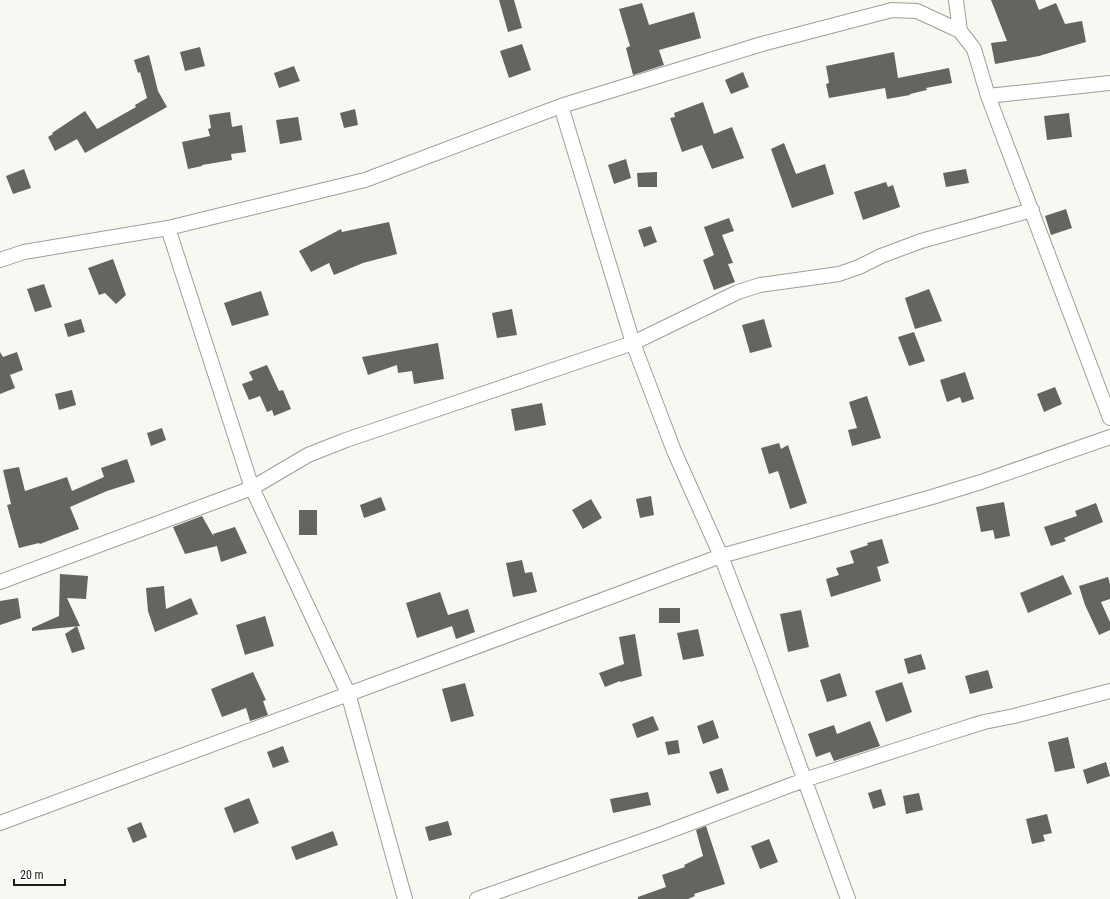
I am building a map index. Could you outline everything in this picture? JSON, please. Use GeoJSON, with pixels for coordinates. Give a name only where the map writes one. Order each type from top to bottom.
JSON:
{"type":"FeatureCollection","features":[{"type":"Feature","properties":{"kind":"street"},"geometry":{"type":"LineString","coordinates":[[956,0],[960,31]]}},
{"type":"Feature","properties":{"kind":"street"},"geometry":{"type":"LineString","coordinates":[[0,260],[24,252],[168,228],[365,180],[561,106],[762,44],[892,10],[917,11],[960,31],[974,49],[988,96],[1110,418]]}},
{"type":"Feature","properties":{"kind":"street"},"geometry":{"type":"LineString","coordinates":[[988,96],[1110,83]]}},
{"type":"Feature","properties":{"kind":"street"},"geometry":{"type":"LineString","coordinates":[[561,106],[633,343],[674,451],[721,556],[762,663],[848,899]]}},
{"type":"Feature","properties":{"kind":"street"},"geometry":{"type":"LineString","coordinates":[[0,582],[252,488],[308,454],[633,343],[738,292],[760,285],[839,274],[921,241],[1032,210]]}},
{"type":"Feature","properties":{"kind":"street"},"geometry":{"type":"LineString","coordinates":[[168,228],[252,488],[348,693],[405,899]]}},
{"type":"Feature","properties":{"kind":"street"},"geometry":{"type":"LineString","coordinates":[[0,823],[721,556],[932,497],[981,482],[1110,437]]}},
{"type":"Feature","properties":{"kind":"street"},"geometry":{"type":"LineString","coordinates":[[476,899],[660,835],[804,780],[984,722],[1014,716],[1110,691]]}},
{"type":"Feature","properties":{"kind":"building"},"geometry":{"type":"Polygon","coordinates":[[[499,0],[514,0],[522,28],[508,32],[499,0]]]}},
{"type":"Feature","properties":{"kind":"building"},"geometry":{"type":"Polygon","coordinates":[[[991,0],[1035,0],[1039,10],[1056,3],[1065,24],[1082,21],[1086,42],[1039,56],[995,64],[991,43],[1007,41],[991,0]]]}},
{"type":"Feature","properties":{"kind":"building"},"geometry":{"type":"Polygon","coordinates":[[[642,3],[649,25],[694,12],[701,38],[659,50],[664,65],[633,75],[626,48],[630,46],[619,9],[642,3]]]}},
{"type":"Feature","properties":{"kind":"building"},"geometry":{"type":"Polygon","coordinates":[[[522,44],[531,70],[509,78],[500,51],[522,44]]]}},
{"type":"Feature","properties":{"kind":"building"},"geometry":{"type":"Polygon","coordinates":[[[200,47],[205,66],[185,71],[180,52],[200,47]]]}},
{"type":"Feature","properties":{"kind":"building"},"geometry":{"type":"Polygon","coordinates":[[[894,52],[898,78],[949,68],[952,83],[926,88],[927,90],[910,95],[887,99],[885,88],[829,98],[826,84],[829,83],[826,66],[894,52]]]}},
{"type":"Feature","properties":{"kind":"building"},"geometry":{"type":"Polygon","coordinates":[[[149,55],[158,91],[167,107],[85,153],[77,139],[55,151],[48,137],[85,111],[97,129],[136,107],[135,105],[147,98],[140,72],[138,73],[134,60],[149,55]]]}},
{"type":"Feature","properties":{"kind":"building"},"geometry":{"type":"Polygon","coordinates":[[[294,66],[300,81],[279,88],[274,73],[294,66]]]}},
{"type":"Feature","properties":{"kind":"building"},"geometry":{"type":"Polygon","coordinates":[[[743,72],[749,87],[731,94],[725,80],[743,72]]]}},
{"type":"Feature","properties":{"kind":"building"},"geometry":{"type":"Polygon","coordinates":[[[703,102],[714,134],[732,127],[744,158],[712,169],[702,145],[682,152],[670,118],[675,117],[674,113],[703,102]]]}},
{"type":"Feature","properties":{"kind":"building"},"geometry":{"type":"Polygon","coordinates":[[[355,109],[358,125],[344,128],[340,113],[355,109]]]}},
{"type":"Feature","properties":{"kind":"building"},"geometry":{"type":"Polygon","coordinates":[[[230,112],[232,127],[242,125],[246,152],[231,154],[232,160],[188,169],[182,142],[210,136],[208,129],[211,128],[209,115],[230,112]]]}},
{"type":"Feature","properties":{"kind":"building"},"geometry":{"type":"Polygon","coordinates":[[[1069,113],[1072,137],[1047,140],[1044,116],[1069,113]]]}},
{"type":"Feature","properties":{"kind":"building"},"geometry":{"type":"Polygon","coordinates":[[[298,117],[302,140],[280,144],[276,120],[298,117]]]}},
{"type":"Feature","properties":{"kind":"building"},"geometry":{"type":"Polygon","coordinates":[[[784,143],[796,174],[825,164],[834,194],[792,208],[771,149],[784,143]]]}},
{"type":"Feature","properties":{"kind":"building"},"geometry":{"type":"Polygon","coordinates":[[[626,159],[631,178],[614,184],[608,165],[626,159]]]}},
{"type":"Feature","properties":{"kind":"building"},"geometry":{"type":"Polygon","coordinates":[[[24,169],[31,188],[13,194],[6,176],[24,169]]]}},
{"type":"Feature","properties":{"kind":"building"},"geometry":{"type":"Polygon","coordinates":[[[966,169],[969,183],[946,187],[943,173],[966,169]]]}},
{"type":"Feature","properties":{"kind":"building"},"geometry":{"type":"Polygon","coordinates":[[[657,172],[657,187],[638,187],[637,173],[657,172]]]}},
{"type":"Feature","properties":{"kind":"building"},"geometry":{"type":"Polygon","coordinates":[[[886,182],[888,187],[893,185],[900,207],[863,220],[854,192],[886,182]]]}},
{"type":"Feature","properties":{"kind":"building"},"geometry":{"type":"Polygon","coordinates":[[[1066,209],[1072,228],[1051,235],[1045,216],[1066,209]]]}},
{"type":"Feature","properties":{"kind":"building"},"geometry":{"type":"Polygon","coordinates":[[[729,218],[734,231],[722,235],[733,263],[728,264],[735,282],[714,290],[703,260],[714,255],[704,227],[729,218]]]}},
{"type":"Feature","properties":{"kind":"building"},"geometry":{"type":"Polygon","coordinates":[[[389,222],[397,254],[363,263],[334,275],[329,263],[311,272],[299,251],[341,229],[342,232],[389,222]]]}},
{"type":"Feature","properties":{"kind":"building"},"geometry":{"type":"Polygon","coordinates":[[[651,226],[657,242],[644,247],[638,230],[651,226]]]}},
{"type":"Feature","properties":{"kind":"building"},"geometry":{"type":"Polygon","coordinates":[[[113,259],[126,295],[116,304],[105,293],[99,295],[88,268],[113,259]]]}},
{"type":"Feature","properties":{"kind":"building"},"geometry":{"type":"Polygon","coordinates":[[[44,284],[52,307],[35,312],[27,289],[44,284]]]}},
{"type":"Feature","properties":{"kind":"building"},"geometry":{"type":"Polygon","coordinates":[[[929,289],[942,321],[915,329],[905,298],[929,289]]]}},
{"type":"Feature","properties":{"kind":"building"},"geometry":{"type":"Polygon","coordinates":[[[261,291],[269,315],[232,326],[224,303],[261,291]]]}},
{"type":"Feature","properties":{"kind":"building"},"geometry":{"type":"Polygon","coordinates":[[[512,309],[517,335],[497,338],[492,313],[512,309]]]}},
{"type":"Feature","properties":{"kind":"building"},"geometry":{"type":"Polygon","coordinates":[[[81,319],[85,332],[68,337],[64,324],[81,319]]]}},
{"type":"Feature","properties":{"kind":"building"},"geometry":{"type":"Polygon","coordinates":[[[764,319],[772,347],[750,353],[742,325],[764,319]]]}},
{"type":"Feature","properties":{"kind":"building"},"geometry":{"type":"Polygon","coordinates":[[[914,332],[925,361],[909,366],[898,337],[914,332]]]}},
{"type":"Feature","properties":{"kind":"building"},"geometry":{"type":"Polygon","coordinates":[[[438,343],[444,379],[414,384],[412,371],[398,373],[397,365],[368,375],[362,357],[438,343]]]}},
{"type":"Feature","properties":{"kind":"building"},"geometry":{"type":"Polygon","coordinates":[[[0,352],[3,357],[17,352],[23,370],[10,375],[15,388],[0,394],[0,352]]]}},
{"type":"Feature","properties":{"kind":"building"},"geometry":{"type":"Polygon","coordinates":[[[267,365],[279,391],[283,390],[291,409],[274,416],[272,410],[267,412],[260,396],[249,400],[242,384],[253,380],[249,372],[267,365]]]}},
{"type":"Feature","properties":{"kind":"building"},"geometry":{"type":"Polygon","coordinates":[[[965,372],[974,399],[962,403],[960,397],[947,402],[940,380],[965,372]]]}},
{"type":"Feature","properties":{"kind":"building"},"geometry":{"type":"Polygon","coordinates":[[[1055,387],[1062,404],[1044,412],[1037,394],[1055,387]]]}},
{"type":"Feature","properties":{"kind":"building"},"geometry":{"type":"Polygon","coordinates":[[[72,390],[76,405],[59,410],[55,394],[72,390]]]}},
{"type":"Feature","properties":{"kind":"building"},"geometry":{"type":"Polygon","coordinates":[[[867,396],[881,438],[852,446],[848,430],[857,428],[849,402],[867,396]]]}},
{"type":"Feature","properties":{"kind":"building"},"geometry":{"type":"Polygon","coordinates":[[[542,403],[546,425],[515,431],[511,409],[542,403]]]}},
{"type":"Feature","properties":{"kind":"building"},"geometry":{"type":"Polygon","coordinates":[[[162,428],[166,440],[151,446],[147,433],[162,428]]]}},
{"type":"Feature","properties":{"kind":"building"},"geometry":{"type":"Polygon","coordinates":[[[779,443],[781,449],[788,445],[807,503],[790,509],[778,471],[769,474],[761,448],[779,443]]]}},
{"type":"Feature","properties":{"kind":"building"},"geometry":{"type":"Polygon","coordinates":[[[127,459],[135,482],[107,491],[70,507],[79,529],[40,544],[19,548],[7,505],[11,504],[3,470],[19,467],[25,491],[67,477],[72,491],[104,477],[101,468],[127,459]]]}},
{"type":"Feature","properties":{"kind":"building"},"geometry":{"type":"Polygon","coordinates":[[[651,496],[654,515],[640,518],[636,499],[651,496]]]}},
{"type":"Feature","properties":{"kind":"building"},"geometry":{"type":"Polygon","coordinates":[[[381,497],[386,510],[364,518],[360,505],[381,497]]]}},
{"type":"Feature","properties":{"kind":"building"},"geometry":{"type":"Polygon","coordinates":[[[591,499],[602,518],[583,529],[572,510],[591,499]]]}},
{"type":"Feature","properties":{"kind":"building"},"geometry":{"type":"Polygon","coordinates":[[[1004,502],[1010,536],[995,539],[993,530],[981,532],[976,507],[1004,502]]]}},
{"type":"Feature","properties":{"kind":"building"},"geometry":{"type":"Polygon","coordinates":[[[1096,503],[1103,522],[1064,538],[1066,541],[1051,546],[1044,527],[1077,516],[1075,511],[1096,503]]]}},
{"type":"Feature","properties":{"kind":"building"},"geometry":{"type":"Polygon","coordinates":[[[299,510],[317,510],[317,535],[299,535],[299,510]]]}},
{"type":"Feature","properties":{"kind":"building"},"geometry":{"type":"Polygon","coordinates":[[[202,516],[214,537],[213,534],[235,527],[247,553],[221,562],[217,546],[185,554],[173,527],[202,516]]]}},
{"type":"Feature","properties":{"kind":"building"},"geometry":{"type":"Polygon","coordinates":[[[882,539],[889,563],[877,567],[881,581],[831,597],[826,579],[839,575],[836,568],[854,563],[850,551],[868,545],[867,543],[882,539]]]}},
{"type":"Feature","properties":{"kind":"building"},"geometry":{"type":"Polygon","coordinates":[[[522,560],[525,573],[532,572],[537,592],[513,597],[506,563],[522,560]]]}},
{"type":"Feature","properties":{"kind":"building"},"geometry":{"type":"Polygon","coordinates":[[[60,574],[88,576],[86,599],[67,598],[80,626],[32,631],[32,628],[59,616],[60,574]]]}},
{"type":"Feature","properties":{"kind":"building"},"geometry":{"type":"Polygon","coordinates":[[[1063,575],[1072,594],[1028,613],[1020,593],[1063,575]]]}},
{"type":"Feature","properties":{"kind":"building"},"geometry":{"type":"Polygon","coordinates":[[[1108,577],[1110,584],[1110,599],[1101,602],[1110,622],[1110,630],[1099,635],[1085,605],[1079,586],[1108,577]]]}},
{"type":"Feature","properties":{"kind":"building"},"geometry":{"type":"Polygon","coordinates":[[[164,586],[166,609],[191,598],[198,614],[155,632],[148,611],[146,588],[164,586]]]}},
{"type":"Feature","properties":{"kind":"building"},"geometry":{"type":"Polygon","coordinates":[[[440,592],[448,615],[468,609],[475,632],[456,639],[452,626],[417,638],[406,603],[440,592]]]}},
{"type":"Feature","properties":{"kind":"building"},"geometry":{"type":"Polygon","coordinates":[[[18,598],[21,618],[0,625],[0,601],[18,598]]]}},
{"type":"Feature","properties":{"kind":"building"},"geometry":{"type":"Polygon","coordinates":[[[659,608],[680,608],[680,623],[659,623],[659,608]]]}},
{"type":"Feature","properties":{"kind":"building"},"geometry":{"type":"Polygon","coordinates":[[[801,610],[809,647],[788,652],[780,614],[801,610]]]}},
{"type":"Feature","properties":{"kind":"building"},"geometry":{"type":"Polygon","coordinates":[[[265,616],[274,646],[245,655],[236,625],[265,616]]]}},
{"type":"Feature","properties":{"kind":"building"},"geometry":{"type":"Polygon","coordinates":[[[77,626],[85,649],[72,653],[65,634],[77,626]]]}},
{"type":"Feature","properties":{"kind":"building"},"geometry":{"type":"Polygon","coordinates":[[[698,629],[704,656],[683,660],[677,633],[698,629]]]}},
{"type":"Feature","properties":{"kind":"building"},"geometry":{"type":"Polygon","coordinates":[[[635,634],[642,676],[620,681],[605,687],[599,673],[624,664],[619,637],[635,634]]]}},
{"type":"Feature","properties":{"kind":"building"},"geometry":{"type":"Polygon","coordinates":[[[921,654],[926,669],[908,674],[904,659],[921,654]]]}},
{"type":"Feature","properties":{"kind":"building"},"geometry":{"type":"Polygon","coordinates":[[[988,670],[993,688],[970,694],[965,676],[988,670]]]}},
{"type":"Feature","properties":{"kind":"building"},"geometry":{"type":"Polygon","coordinates":[[[253,672],[266,700],[263,701],[268,715],[250,721],[246,708],[222,717],[211,689],[253,672]]]}},
{"type":"Feature","properties":{"kind":"building"},"geometry":{"type":"Polygon","coordinates":[[[840,673],[847,696],[827,702],[820,680],[840,673]]]}},
{"type":"Feature","properties":{"kind":"building"},"geometry":{"type":"Polygon","coordinates":[[[902,682],[912,712],[886,722],[875,691],[902,682]]]}},
{"type":"Feature","properties":{"kind":"building"},"geometry":{"type":"Polygon","coordinates":[[[465,683],[474,716],[451,722],[442,689],[465,683]]]}},
{"type":"Feature","properties":{"kind":"building"},"geometry":{"type":"Polygon","coordinates":[[[653,716],[659,730],[637,738],[632,724],[653,716]]]}},
{"type":"Feature","properties":{"kind":"building"},"geometry":{"type":"Polygon","coordinates":[[[713,720],[719,738],[703,744],[697,726],[713,720]]]}},
{"type":"Feature","properties":{"kind":"building"},"geometry":{"type":"Polygon","coordinates":[[[870,721],[880,746],[834,761],[830,752],[816,757],[808,734],[834,725],[837,734],[870,721]]]}},
{"type":"Feature","properties":{"kind":"building"},"geometry":{"type":"Polygon","coordinates":[[[1068,737],[1075,768],[1055,772],[1048,742],[1068,737]]]}},
{"type":"Feature","properties":{"kind":"building"},"geometry":{"type":"Polygon","coordinates":[[[678,740],[680,753],[668,755],[665,742],[678,740]]]}},
{"type":"Feature","properties":{"kind":"building"},"geometry":{"type":"Polygon","coordinates":[[[283,746],[289,762],[273,768],[267,752],[283,746]]]}},
{"type":"Feature","properties":{"kind":"building"},"geometry":{"type":"Polygon","coordinates":[[[1106,762],[1110,776],[1087,784],[1083,770],[1106,762]]]}},
{"type":"Feature","properties":{"kind":"building"},"geometry":{"type":"Polygon","coordinates":[[[722,768],[729,790],[717,794],[709,772],[722,768]]]}},
{"type":"Feature","properties":{"kind":"building"},"geometry":{"type":"Polygon","coordinates":[[[881,789],[886,805],[873,809],[868,793],[881,789]]]}},
{"type":"Feature","properties":{"kind":"building"},"geometry":{"type":"Polygon","coordinates":[[[648,792],[651,805],[613,813],[610,799],[648,792]]]}},
{"type":"Feature","properties":{"kind":"building"},"geometry":{"type":"Polygon","coordinates":[[[919,793],[923,810],[906,814],[903,796],[919,793]]]}},
{"type":"Feature","properties":{"kind":"building"},"geometry":{"type":"Polygon","coordinates":[[[249,798],[259,823],[234,833],[224,808],[249,798]]]}},
{"type":"Feature","properties":{"kind":"building"},"geometry":{"type":"Polygon","coordinates":[[[1047,814],[1052,833],[1043,835],[1045,841],[1032,844],[1026,819],[1047,814]]]}},
{"type":"Feature","properties":{"kind":"building"},"geometry":{"type":"Polygon","coordinates":[[[448,821],[452,835],[429,841],[425,827],[448,821]]]}},
{"type":"Feature","properties":{"kind":"building"},"geometry":{"type":"Polygon","coordinates":[[[141,822],[147,837],[133,843],[127,828],[141,822]]]}},
{"type":"Feature","properties":{"kind":"building"},"geometry":{"type":"Polygon","coordinates":[[[706,826],[725,884],[694,894],[695,896],[688,899],[638,899],[638,897],[666,887],[662,875],[685,867],[684,865],[703,856],[696,830],[706,826]]]}},
{"type":"Feature","properties":{"kind":"building"},"geometry":{"type":"Polygon","coordinates":[[[333,831],[338,845],[296,860],[291,847],[333,831]]]}},
{"type":"Feature","properties":{"kind":"building"},"geometry":{"type":"Polygon","coordinates":[[[769,839],[778,862],[760,869],[751,846],[769,839]]]}}]}
